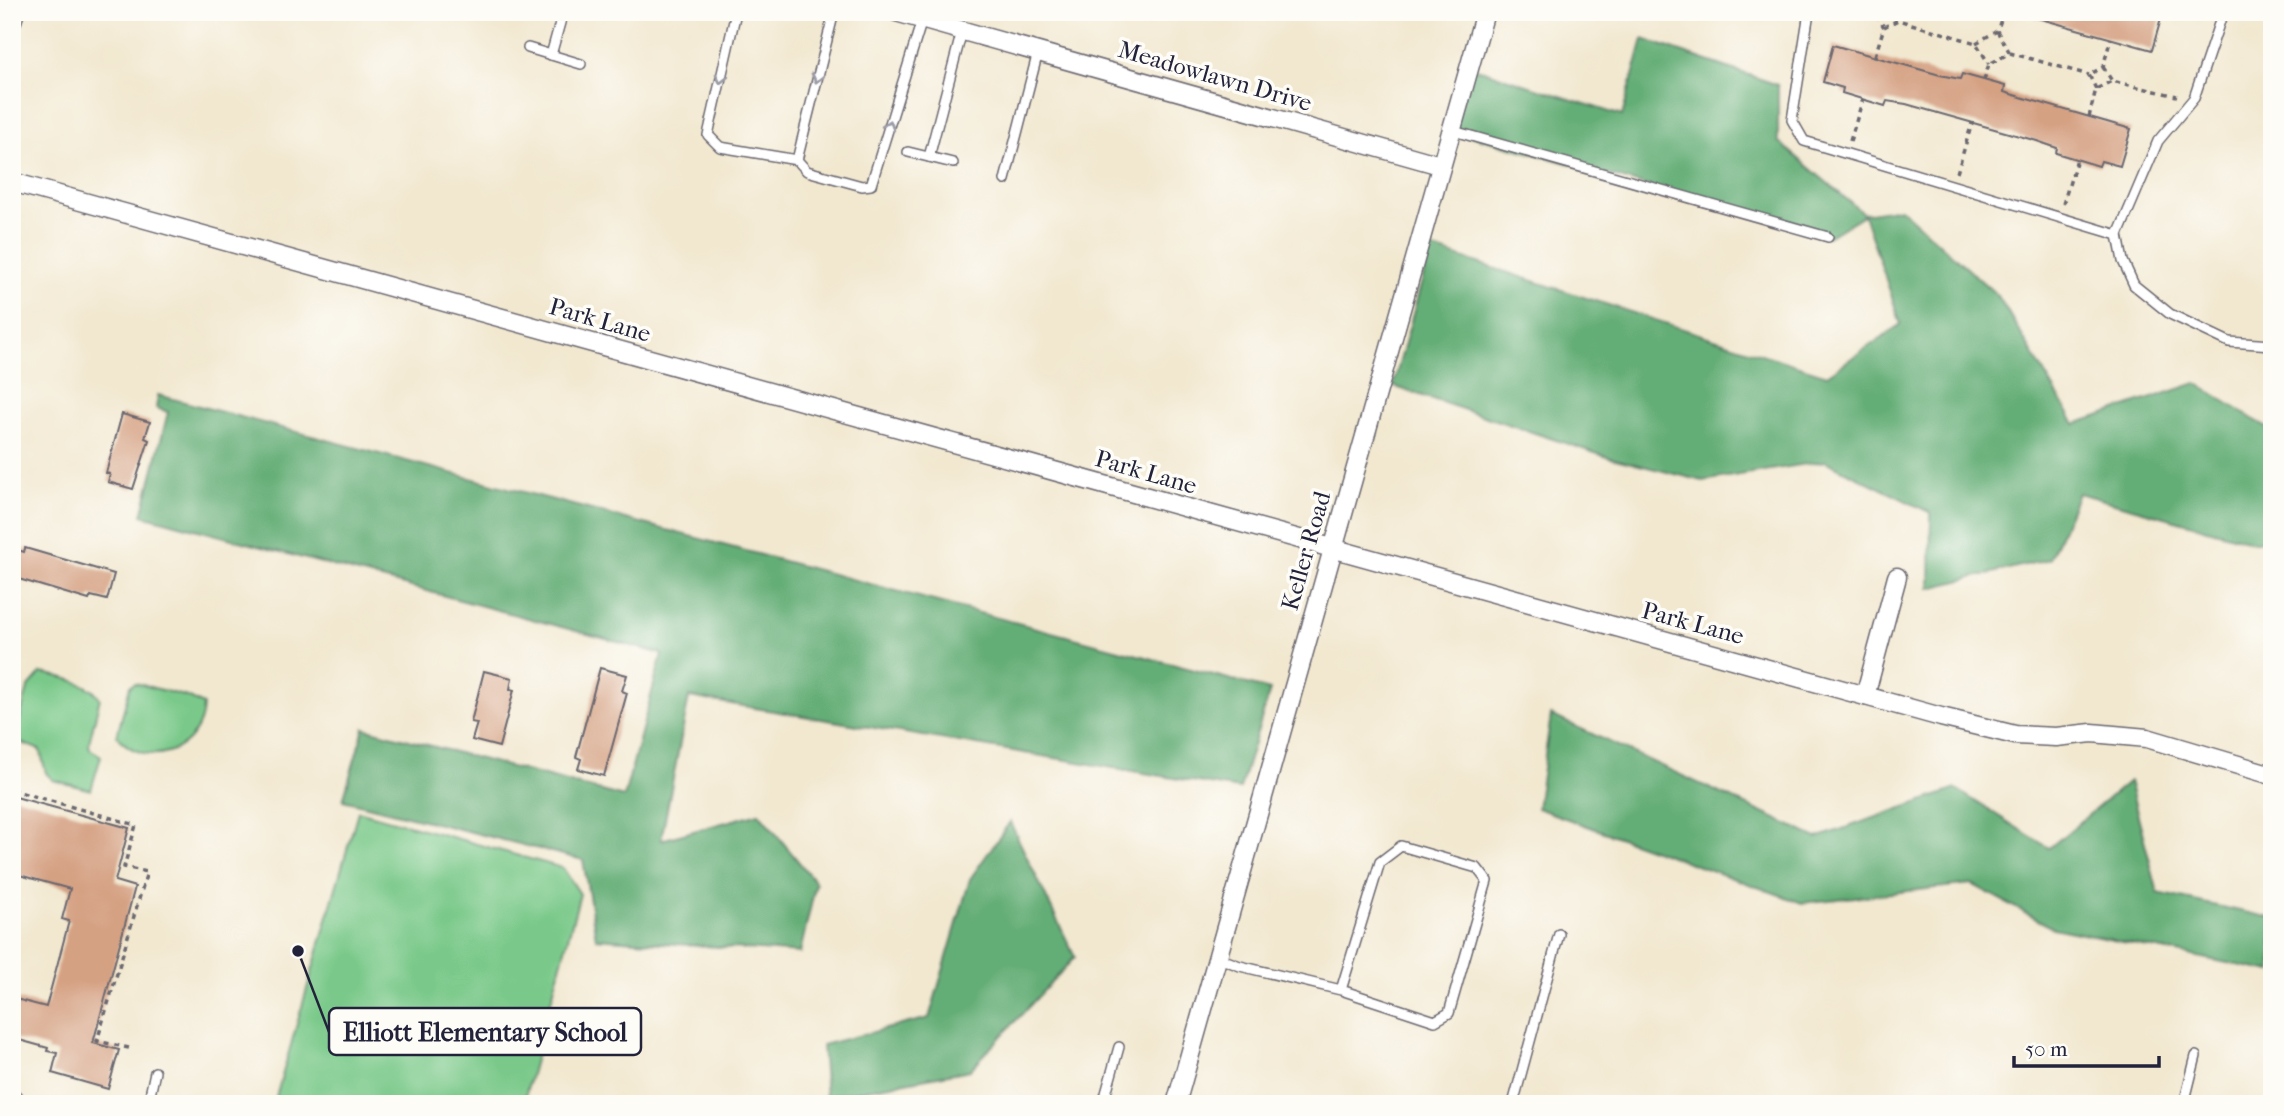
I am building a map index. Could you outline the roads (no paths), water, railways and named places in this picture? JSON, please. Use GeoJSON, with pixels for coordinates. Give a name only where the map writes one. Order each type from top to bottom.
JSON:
{"type":"FeatureCollection","features":[{"type":"Feature","properties":{"kind":"street"},"geometry":{"type":"LineString","coordinates":[[12,21],[15,12]]}},
{"type":"Feature","properties":{"kind":"street","name":"Meadowlawn Drive"},"geometry":{"type":"LineString","coordinates":[[896,12],[1440,165]]}},
{"type":"Feature","properties":{"kind":"street","name":"Keller Road"},"geometry":{"type":"LineString","coordinates":[[1182,1102],[1216,957],[1485,12]]}},
{"type":"Feature","properties":{"kind":"street","name":"Park Lane"},"geometry":{"type":"LineString","coordinates":[[12,182],[1865,696],[2015,735],[2056,737],[2092,733],[2147,738],[2272,775]]}},
{"type":"Feature","properties":{"kind":"street"},"geometry":{"type":"LineString","coordinates":[[1865,696],[1897,577]]}},
{"type":"Feature","properties":{"kind":"lane"},"geometry":{"type":"LineString","coordinates":[[551,55],[563,12]]}},
{"type":"Feature","properties":{"kind":"lane"},"geometry":{"type":"LineString","coordinates":[[736,12],[708,135],[720,146],[797,160],[807,171],[862,187],[871,185],[922,20]]}},
{"type":"Feature","properties":{"kind":"lane"},"geometry":{"type":"LineString","coordinates":[[797,160],[834,12]]}},
{"type":"Feature","properties":{"kind":"lane"},"geometry":{"type":"LineString","coordinates":[[1809,12],[1792,120],[1804,141],[2118,235]]}},
{"type":"Feature","properties":{"kind":"lane"},"geometry":{"type":"LineString","coordinates":[[2223,12],[2192,100],[2158,141],[2118,235],[2123,261],[2134,285],[2170,314],[2229,342],[2272,345]]}},
{"type":"Feature","properties":{"kind":"lane"},"geometry":{"type":"LineString","coordinates":[[929,158],[962,31]]}},
{"type":"Feature","properties":{"kind":"lane"},"geometry":{"type":"LineString","coordinates":[[528,48],[581,64]]}},
{"type":"Feature","properties":{"kind":"lane"},"geometry":{"type":"LineString","coordinates":[[1005,180],[1038,52]]}},
{"type":"Feature","properties":{"kind":"lane"},"geometry":{"type":"LineString","coordinates":[[1450,130],[1828,237]]}},
{"type":"Feature","properties":{"kind":"lane"},"geometry":{"type":"LineString","coordinates":[[908,152],[953,163]]}},
{"type":"Feature","properties":{"kind":"lane"},"geometry":{"type":"LineString","coordinates":[[1216,957],[1240,967],[1341,990],[1435,1021],[1449,1013],[1487,881],[1477,868],[1401,846],[1380,862],[1341,990]]}},
{"type":"Feature","properties":{"kind":"lane"},"geometry":{"type":"LineString","coordinates":[[1513,1104],[1559,934]]}},
{"type":"Feature","properties":{"kind":"lane"},"geometry":{"type":"LineString","coordinates":[[1103,1104],[1119,1047]]}},
{"type":"Feature","properties":{"kind":"lane"},"geometry":{"type":"LineString","coordinates":[[2184,1104],[2196,1056]]}},
{"type":"Feature","properties":{"kind":"lane"},"geometry":{"type":"LineString","coordinates":[[148,1104],[155,1072]]}},
{"type":"Feature","properties":{"kind":"lane"},"geometry":{"type":"LineString","coordinates":[[12,1091],[24,1103]]}},
{"type":"Feature","properties":{"kind":"place","name":"Elliott Elementary School"},"geometry":{"type":"Point","coordinates":[298,951]}}]}
